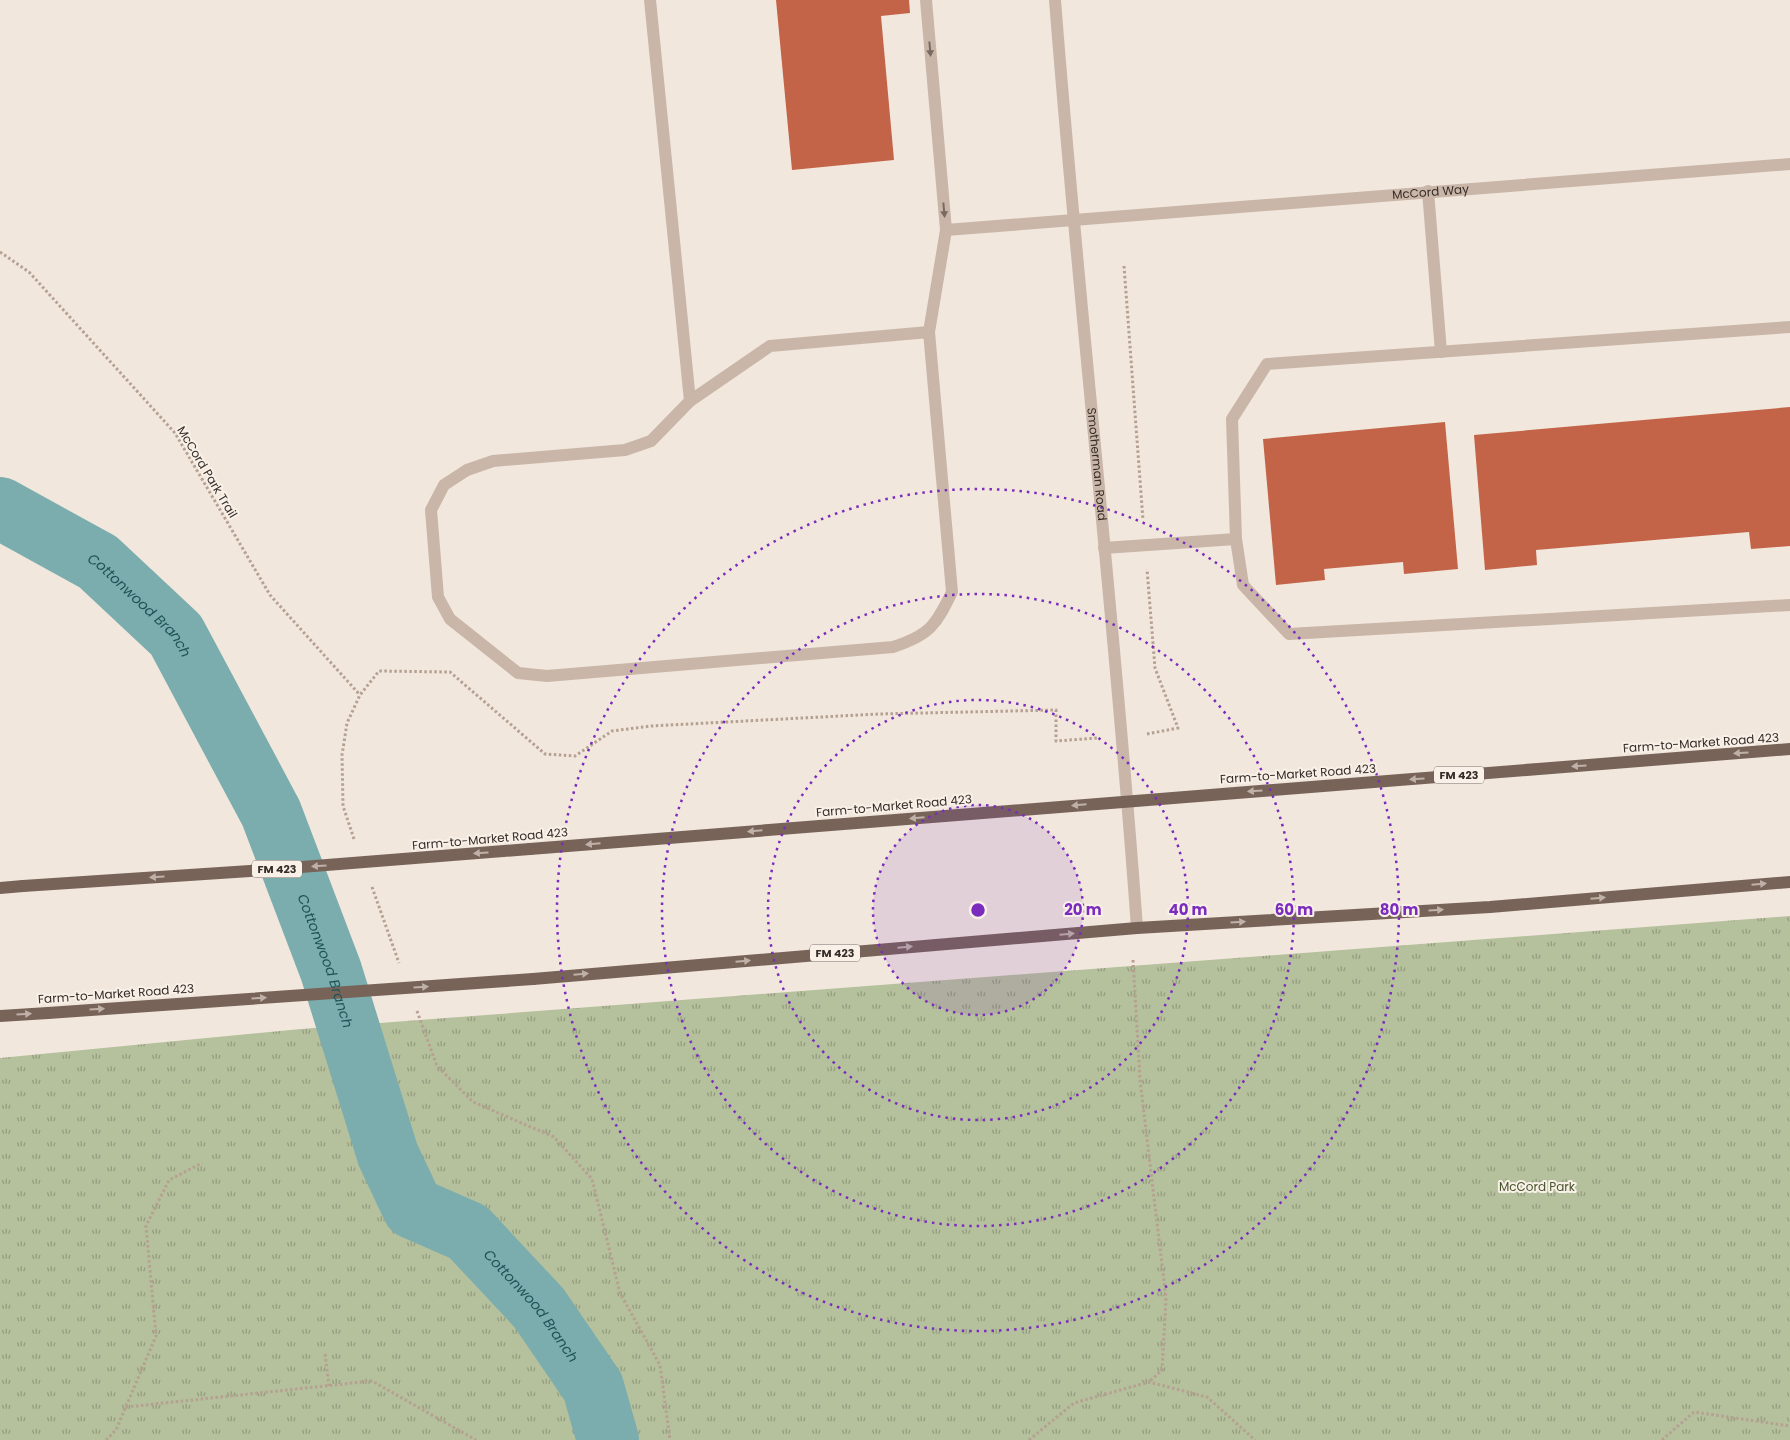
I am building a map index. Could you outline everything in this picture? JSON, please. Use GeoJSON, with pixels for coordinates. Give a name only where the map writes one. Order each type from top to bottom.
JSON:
{"type":"FeatureCollection","features":[{"type":"Feature","properties":{"kind":"main road","name":"Farm-to-Market Road 423"},"geometry":{"type":"LineString","coordinates":[[0,888],[250,871],[1790,749]]}},
{"type":"Feature","properties":{"kind":"main road","name":"Farm-to-Market Road 423"},"geometry":{"type":"LineString","coordinates":[[0,1016],[533,978],[1137,928],[1490,907],[1790,882]]}},
{"type":"Feature","properties":{"kind":"street"},"geometry":{"type":"LineString","coordinates":[[650,0],[690,401]]}},
{"type":"Feature","properties":{"kind":"street"},"geometry":{"type":"LineString","coordinates":[[926,0],[946,230],[929,332],[952,592],[937,622],[915,640],[893,647],[547,676],[518,673],[450,619],[438,597],[431,510],[444,485],[467,470],[493,462],[625,450],[651,441],[690,401],[770,346],[929,332]]}},
{"type":"Feature","properties":{"kind":"street","name":"Smotherman Road"},"geometry":{"type":"LineString","coordinates":[[1055,0],[1072,219],[1128,801],[1137,928]]}},
{"type":"Feature","properties":{"kind":"street","name":"McCord Way"},"geometry":{"type":"LineString","coordinates":[[946,230],[1790,164]]}},
{"type":"Feature","properties":{"kind":"street"},"geometry":{"type":"LineString","coordinates":[[1428,192],[1441,352]]}},
{"type":"Feature","properties":{"kind":"street"},"geometry":{"type":"LineString","coordinates":[[1790,326],[1267,364],[1232,420],[1236,539],[1243,585],[1289,634],[1790,606]]}},
{"type":"Feature","properties":{"kind":"street"},"geometry":{"type":"LineString","coordinates":[[1104,548],[1236,539]]}},
{"type":"Feature","properties":{"kind":"path","name":"McCord Park Trail"},"geometry":{"type":"LineString","coordinates":[[0,252],[29,272],[175,433],[270,595],[360,695]]}},
{"type":"Feature","properties":{"kind":"path"},"geometry":{"type":"LineString","coordinates":[[342,806],[356,843]]}},
{"type":"Feature","properties":{"kind":"path"},"geometry":{"type":"LineString","coordinates":[[370,880],[400,964]]}},
{"type":"Feature","properties":{"kind":"path"},"geometry":{"type":"LineString","coordinates":[[1133,960],[1140,1080],[1166,1298],[1162,1370],[1150,1382]]}},
{"type":"Feature","properties":{"kind":"path"},"geometry":{"type":"LineString","coordinates":[[416,1010],[437,1066],[473,1102],[554,1137],[592,1179],[620,1293],[660,1365],[670,1440]]}},
{"type":"Feature","properties":{"kind":"path"},"geometry":{"type":"LineString","coordinates":[[106,1440],[116,1430],[156,1336],[146,1226],[168,1180],[202,1163]]}},
{"type":"Feature","properties":{"kind":"path"},"geometry":{"type":"LineString","coordinates":[[325,1354],[329,1386]]}},
{"type":"Feature","properties":{"kind":"path"},"geometry":{"type":"LineString","coordinates":[[126,1407],[372,1381],[476,1440]]}},
{"type":"Feature","properties":{"kind":"path"},"geometry":{"type":"LineString","coordinates":[[1029,1440],[1074,1402],[1150,1382],[1207,1397],[1255,1440]]}},
{"type":"Feature","properties":{"kind":"path"},"geometry":{"type":"LineString","coordinates":[[1662,1440],[1694,1412],[1790,1426]]}},
{"type":"Feature","properties":{"kind":"green space","name":"McCord Park"},"geometry":{"type":"Polygon","coordinates":[[[1790,916],[1790,1440],[0,1440],[0,1058],[301,1029],[1790,916]]]}},
{"type":"Feature","properties":{"kind":"building"},"geometry":{"type":"Polygon","coordinates":[[[776,0],[909,0],[910,13],[881,16],[894,160],[792,170],[776,0]]]}},
{"type":"Feature","properties":{"kind":"building"},"geometry":{"type":"Polygon","coordinates":[[[1790,407],[1790,546],[1751,549],[1749,532],[1536,550],[1537,565],[1485,570],[1474,435],[1790,407]]]}},
{"type":"Feature","properties":{"kind":"building"},"geometry":{"type":"Polygon","coordinates":[[[1445,422],[1458,569],[1404,574],[1403,562],[1324,569],[1325,580],[1276,585],[1263,439],[1445,422]]]}},
{"type":"Feature","properties":{"kind":"waterway","name":"Cottonwood Branch"},"geometry":{"type":"LineString","coordinates":[[0,508],[98,562],[176,635],[271,813],[331,971],[388,1155],[413,1208],[468,1232],[539,1308],[593,1387],[608,1440]]}}]}
